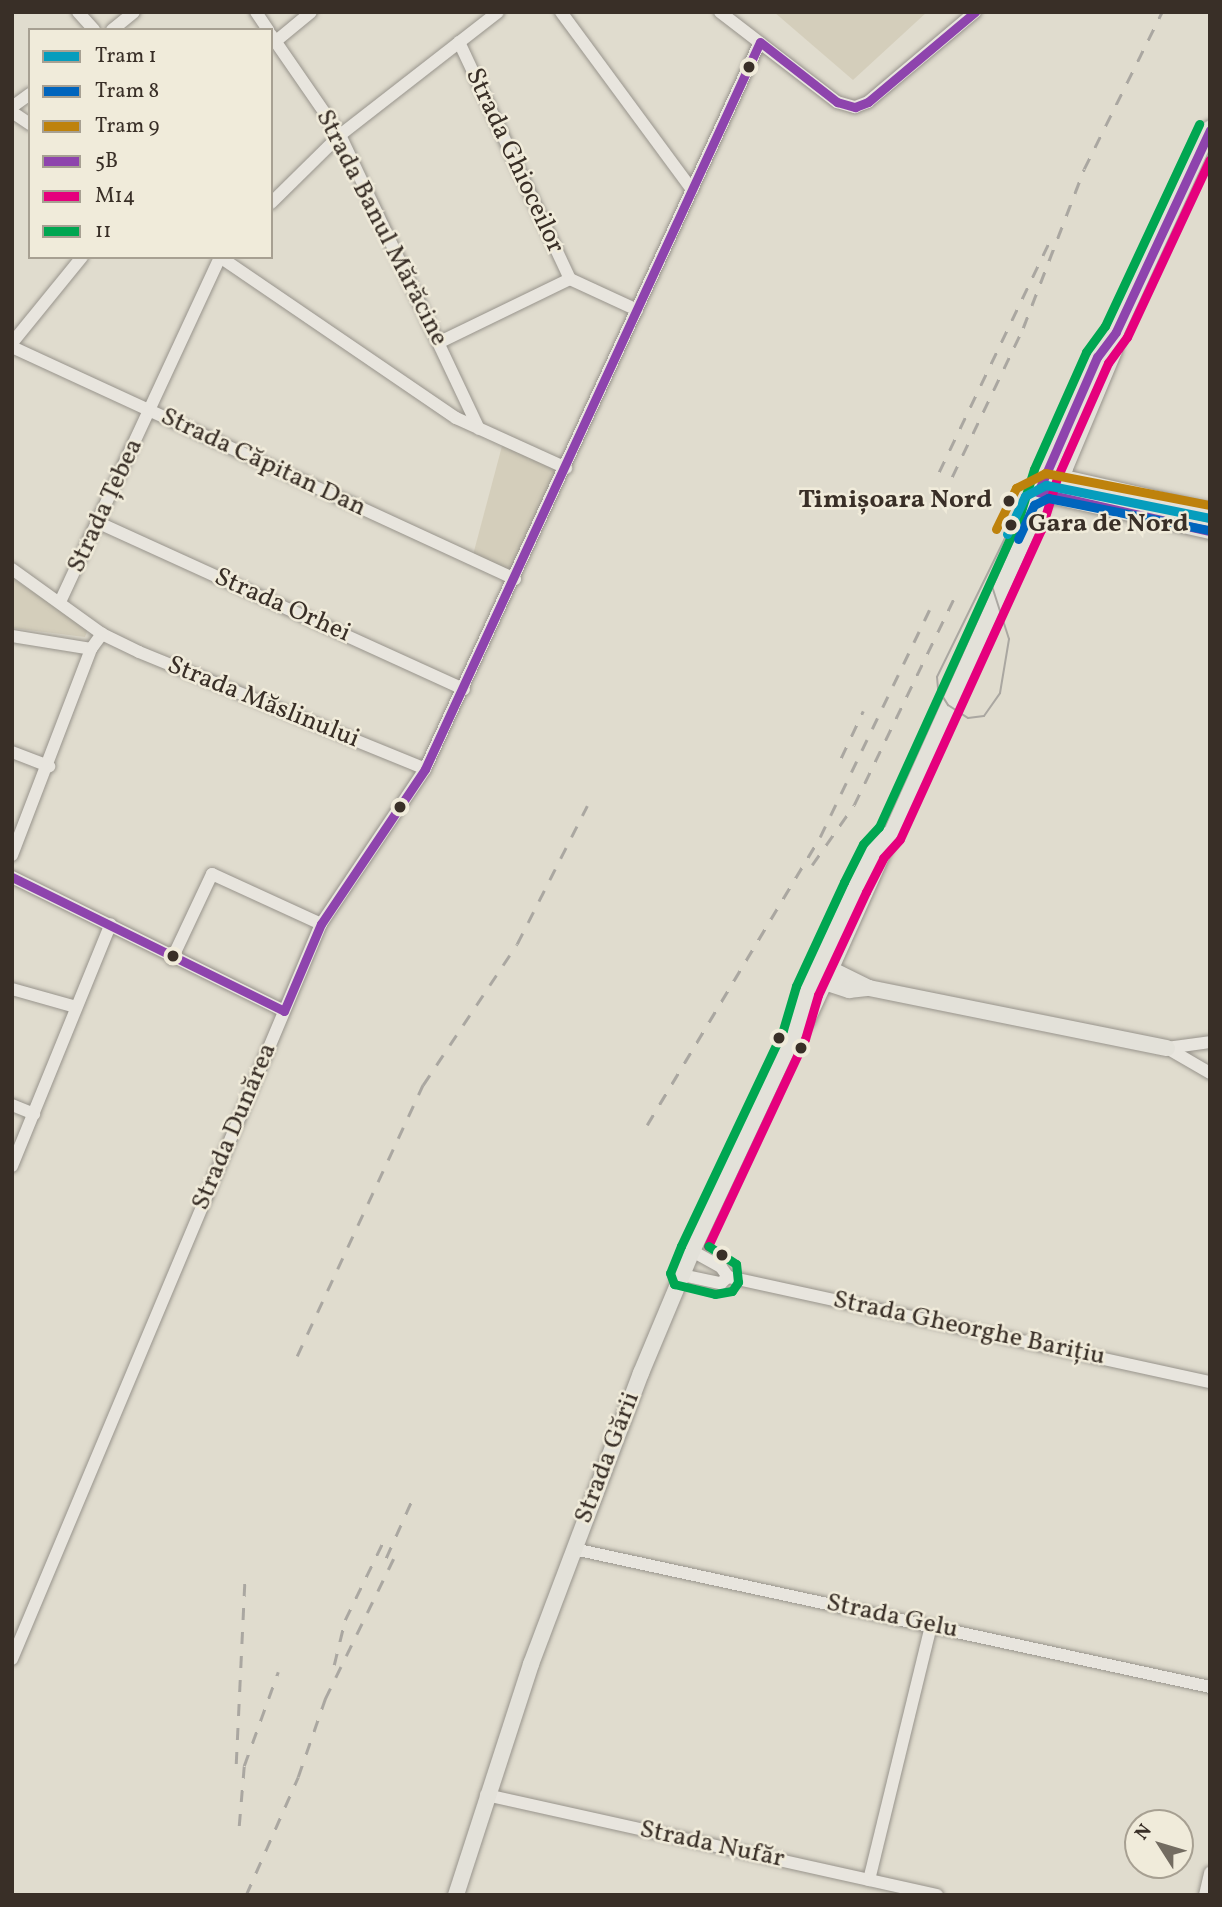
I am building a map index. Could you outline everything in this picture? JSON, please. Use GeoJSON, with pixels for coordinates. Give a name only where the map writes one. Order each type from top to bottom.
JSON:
{"type":"FeatureCollection","features":[{"type":"Feature","properties":{"kind":"main road","name":"Strada Gării"},"geometry":{"type":"LineString","coordinates":[[456,1895],[486,1795],[574,1549],[691,1251],[794,1034],[807,1020],[822,973],[889,834],[1210,129]]}},
{"type":"Feature","properties":{"kind":"main road"},"geometry":{"type":"LineString","coordinates":[[1053,476],[1210,511]]}},
{"type":"Feature","properties":{"kind":"main road"},"geometry":{"type":"LineString","coordinates":[[1044,495],[1210,531]]}},
{"type":"Feature","properties":{"kind":"main road"},"geometry":{"type":"LineString","coordinates":[[822,973],[849,990],[869,988],[1167,1048]]}},
{"type":"Feature","properties":{"kind":"street"},"geometry":{"type":"LineString","coordinates":[[78,12],[92,28]]}},
{"type":"Feature","properties":{"kind":"street"},"geometry":{"type":"LineString","coordinates":[[114,28],[134,12]]}},
{"type":"Feature","properties":{"kind":"street"},"geometry":{"type":"LineString","coordinates":[[256,12],[267,28]]}},
{"type":"Feature","properties":{"kind":"street"},"geometry":{"type":"LineString","coordinates":[[274,38],[311,12]]}},
{"type":"Feature","properties":{"kind":"street"},"geometry":{"type":"LineString","coordinates":[[273,201],[340,135],[498,12]]}},
{"type":"Feature","properties":{"kind":"street"},"geometry":{"type":"LineString","coordinates":[[561,12],[692,190]]}},
{"type":"Feature","properties":{"kind":"street"},"geometry":{"type":"LineString","coordinates":[[720,12],[847,107],[862,105],[878,94],[975,12]]}},
{"type":"Feature","properties":{"kind":"street","name":"Strada Banul Mărăcine"},"geometry":{"type":"LineString","coordinates":[[274,38],[340,135],[479,429]]}},
{"type":"Feature","properties":{"kind":"street","name":"Strada Ghioceilor"},"geometry":{"type":"LineString","coordinates":[[459,42],[570,279]]}},
{"type":"Feature","properties":{"kind":"street","name":"Strada Dunărea"},"geometry":{"type":"LineString","coordinates":[[12,1659],[321,924],[425,769],[760,42]]}},
{"type":"Feature","properties":{"kind":"street"},"geometry":{"type":"LineString","coordinates":[[28,96],[12,109],[28,122]]}},
{"type":"Feature","properties":{"kind":"street"},"geometry":{"type":"LineString","coordinates":[[12,345],[80,259]]}},
{"type":"Feature","properties":{"kind":"street","name":"Strada Țebea"},"geometry":{"type":"LineString","coordinates":[[60,601],[99,523],[219,259]]}},
{"type":"Feature","properties":{"kind":"street"},"geometry":{"type":"LineString","coordinates":[[223,259],[456,418],[566,468]]}},
{"type":"Feature","properties":{"kind":"street"},"geometry":{"type":"LineString","coordinates":[[440,342],[570,279],[637,310]]}},
{"type":"Feature","properties":{"kind":"street","name":"Strada Căpitan Dan"},"geometry":{"type":"LineString","coordinates":[[12,345],[150,412],[514,579]]}},
{"type":"Feature","properties":{"kind":"street","name":"Strada Orhei"},"geometry":{"type":"LineString","coordinates":[[99,523],[464,689]]}},
{"type":"Feature","properties":{"kind":"street","name":"Strada Măslinului"},"geometry":{"type":"LineString","coordinates":[[12,569],[60,601],[102,634],[139,652],[425,769]]}},
{"type":"Feature","properties":{"kind":"street"},"geometry":{"type":"LineString","coordinates":[[12,856],[49,766],[91,649],[102,634]]}},
{"type":"Feature","properties":{"kind":"street"},"geometry":{"type":"LineString","coordinates":[[12,636],[91,649]]}},
{"type":"Feature","properties":{"kind":"street"},"geometry":{"type":"LineString","coordinates":[[12,752],[49,766]]}},
{"type":"Feature","properties":{"kind":"street"},"geometry":{"type":"LineString","coordinates":[[172,958],[212,874],[321,924]]}},
{"type":"Feature","properties":{"kind":"street"},"geometry":{"type":"LineString","coordinates":[[12,877],[284,1011]]}},
{"type":"Feature","properties":{"kind":"street"},"geometry":{"type":"LineString","coordinates":[[12,1166],[111,925]]}},
{"type":"Feature","properties":{"kind":"street"},"geometry":{"type":"LineString","coordinates":[[12,989],[76,1007]]}},
{"type":"Feature","properties":{"kind":"street"},"geometry":{"type":"LineString","coordinates":[[1167,1048],[1210,1042]]}},
{"type":"Feature","properties":{"kind":"street"},"geometry":{"type":"LineString","coordinates":[[1167,1048],[1210,1073]]}},
{"type":"Feature","properties":{"kind":"street"},"geometry":{"type":"LineString","coordinates":[[12,1105],[34,1114]]}},
{"type":"Feature","properties":{"kind":"street","name":"Strada Gheorghe Barițiu"},"geometry":{"type":"LineString","coordinates":[[691,1251],[721,1267],[728,1277],[1210,1382]]}},
{"type":"Feature","properties":{"kind":"street","name":"Strada Gheorghe Barițiu"},"geometry":{"type":"LineString","coordinates":[[682,1275],[721,1283],[728,1277]]}},
{"type":"Feature","properties":{"kind":"street","name":"Strada Gelu"},"geometry":{"type":"LineString","coordinates":[[574,1549],[1210,1687]]}},
{"type":"Feature","properties":{"kind":"street"},"geometry":{"type":"LineString","coordinates":[[869,1880],[931,1626]]}},
{"type":"Feature","properties":{"kind":"street","name":"Strada Nufăr"},"geometry":{"type":"LineString","coordinates":[[486,1795],[937,1895]]}},
{"type":"Feature","properties":{"kind":"street"},"geometry":{"type":"LineString","coordinates":[[1205,1895],[1210,1873]]}},
{"type":"Feature","properties":{"kind":"shaded area"},"geometry":{"type":"Polygon","coordinates":[[[774,12],[927,12],[853,80],[774,12]]]}},
{"type":"Feature","properties":{"kind":"shaded area"},"geometry":{"type":"Polygon","coordinates":[[[502,446],[559,470],[512,571],[473,555],[502,446]]]}},
{"type":"Feature","properties":{"kind":"shaded area"},"geometry":{"type":"Polygon","coordinates":[[[12,578],[88,629],[85,637],[12,628],[12,578]]]}},
{"type":"Feature","properties":{"kind":"tram line","name":"9"},"geometry":{"type":"LineString","coordinates":[[996,529],[1016,488],[1045,473],[1210,505]]}},
{"type":"Feature","properties":{"kind":"tram line","name":"1"},"geometry":{"type":"LineString","coordinates":[[1007,534],[1025,496],[1046,485],[1210,518]]}},
{"type":"Feature","properties":{"kind":"tram line","name":"8"},"geometry":{"type":"LineString","coordinates":[[1018,539],[1034,505],[1048,498],[1208,530]]}},
{"type":"Feature","properties":{"kind":"tram line"},"geometry":{"type":"LineString","coordinates":[[1007,534],[937,677],[938,689],[948,705],[968,718],[984,716],[1000,693],[1009,639],[992,586],[1015,526]]}},
{"type":"Feature","properties":{"kind":"railway"},"geometry":{"type":"LineString","coordinates":[[952,477],[1023,328],[1084,169],[1162,12]]}},
{"type":"Feature","properties":{"kind":"railway"},"geometry":{"type":"LineString","coordinates":[[939,472],[1049,242]]}},
{"type":"Feature","properties":{"kind":"railway"},"geometry":{"type":"LineString","coordinates":[[812,865],[854,805],[953,600]]}},
{"type":"Feature","properties":{"kind":"railway"},"geometry":{"type":"LineString","coordinates":[[647,1125],[820,837],[932,604]]}},
{"type":"Feature","properties":{"kind":"railway"},"geometry":{"type":"LineString","coordinates":[[841,758],[863,711]]}},
{"type":"Feature","properties":{"kind":"railway"},"geometry":{"type":"LineString","coordinates":[[297,1356],[423,1085],[517,944],[587,806]]}},
{"type":"Feature","properties":{"kind":"railway"},"geometry":{"type":"LineString","coordinates":[[386,1558],[412,1500]]}},
{"type":"Feature","properties":{"kind":"railway"},"geometry":{"type":"LineString","coordinates":[[334,1665],[345,1620],[383,1542]]}},
{"type":"Feature","properties":{"kind":"railway"},"geometry":{"type":"LineString","coordinates":[[246,1895],[298,1777],[325,1699],[398,1549]]}},
{"type":"Feature","properties":{"kind":"railway"},"geometry":{"type":"LineString","coordinates":[[236,1764],[245,1574]]}},
{"type":"Feature","properties":{"kind":"railway"},"geometry":{"type":"LineString","coordinates":[[239,1826],[244,1766],[278,1672]]}},
{"type":"Feature","properties":{"kind":"transit line","name":"5B"},"geometry":{"type":"LineString","coordinates":[[12,877],[284,1011],[321,924],[425,769],[760,42],[837,102],[855,107],[868,102],[975,12]]}},
{"type":"Feature","properties":{"kind":"transit line","name":"11"},"geometry":{"type":"LineString","coordinates":[[681,1246],[783,1030],[796,986],[844,882],[863,844],[879,827],[1018,521],[1034,469],[1086,352],[1105,326],[1199,124]]}},
{"type":"Feature","properties":{"kind":"transit line","name":"5B"},"geometry":{"type":"LineString","coordinates":[[1210,130],[1116,332],[1097,357],[1038,492],[1210,531]]}},
{"type":"Feature","properties":{"kind":"transit line","name":"M14"},"geometry":{"type":"LineString","coordinates":[[708,1246],[805,1039],[818,995],[883,858],[900,839],[1041,530],[1057,478],[1108,363],[1127,337],[1210,159]]}},
{"type":"Feature","properties":{"kind":"transit line","name":"11"},"geometry":{"type":"LineString","coordinates":[[681,1246],[670,1273],[674,1284],[715,1294],[732,1291],[738,1282],[736,1264],[708,1246]]}},
{"type":"Feature","properties":{"kind":"place","name":"Timișoara Nord"},"geometry":{"type":"Point","coordinates":[1009,501]}},
{"type":"Feature","properties":{"kind":"place","name":"Gara de Nord"},"geometry":{"type":"Point","coordinates":[1011,525]}}]}
